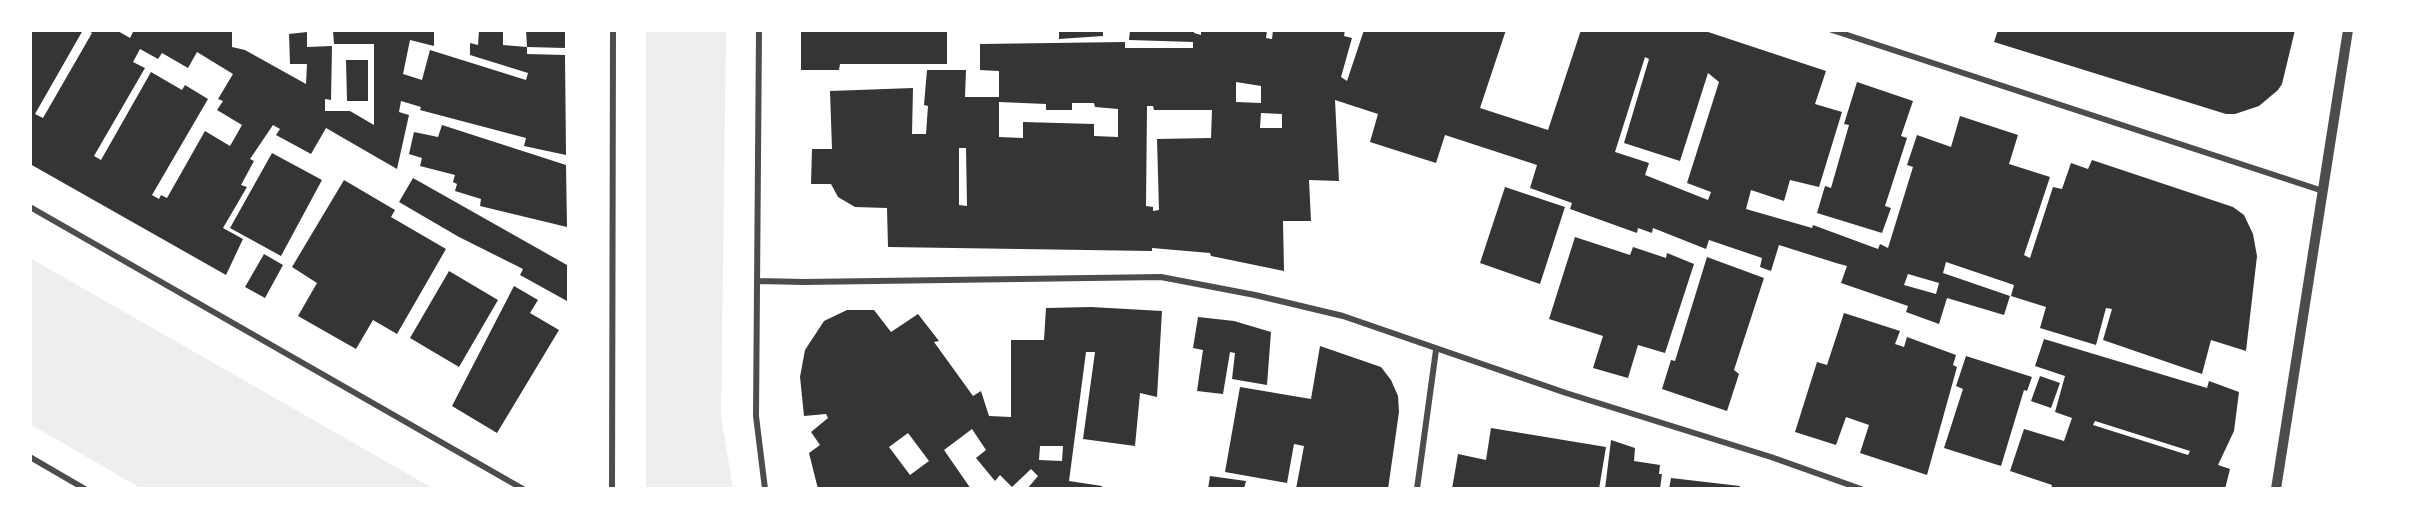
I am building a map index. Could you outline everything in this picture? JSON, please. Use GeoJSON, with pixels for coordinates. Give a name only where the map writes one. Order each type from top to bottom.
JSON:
{"type":"FeatureCollection","features":[{"type":"Feature","properties":{"kind":"street"},"geometry":{"type":"LineString","coordinates":[[612,489],[613,30]]}},
{"type":"Feature","properties":{"kind":"street"},"geometry":{"type":"LineString","coordinates":[[759,30],[759,281],[756,416],[765,489]]}},
{"type":"Feature","properties":{"kind":"street"},"geometry":{"type":"LineString","coordinates":[[1833,30],[2323,191]]}},
{"type":"Feature","properties":{"kind":"street"},"geometry":{"type":"LineString","coordinates":[[2276,489],[2348,30]]}},
{"type":"Feature","properties":{"kind":"street"},"geometry":{"type":"LineString","coordinates":[[30,207],[523,489]]}},
{"type":"Feature","properties":{"kind":"street"},"geometry":{"type":"LineString","coordinates":[[759,281],[1161,277],[1255,295],[1343,316],[1436,350],[1771,457],[1845,487],[1861,489]]}},
{"type":"Feature","properties":{"kind":"street"},"geometry":{"type":"LineString","coordinates":[[1417,489],[1436,350]]}},
{"type":"Feature","properties":{"kind":"street"},"geometry":{"type":"LineString","coordinates":[[30,457],[85,489]]}},
{"type":"Feature","properties":{"kind":"shaded area"},"geometry":{"type":"Polygon","coordinates":[[[646,30],[726,30],[721,416],[733,489],[646,489],[646,30]]]}},
{"type":"Feature","properties":{"kind":"shaded area"},"geometry":{"type":"Polygon","coordinates":[[[30,258],[434,489],[142,489],[30,424],[30,258]]]}},
{"type":"Feature","properties":{"kind":"building"},"geometry":{"type":"Polygon","coordinates":[[[30,30],[83,30],[35,114],[43,118],[92,33],[87,30],[116,30],[130,38],[134,30],[232,30],[232,47],[245,50],[306,84],[307,64],[290,64],[289,34],[307,32],[307,47],[332,46],[331,100],[325,99],[325,111],[350,111],[374,125],[374,44],[334,44],[333,30],[434,30],[434,46],[410,40],[403,74],[422,80],[430,50],[526,80],[528,73],[470,55],[470,43],[478,45],[479,30],[503,30],[503,45],[527,47],[527,54],[565,55],[566,155],[524,146],[526,138],[420,110],[421,107],[401,101],[399,112],[409,115],[397,169],[326,128],[311,154],[276,135],[280,129],[273,125],[250,159],[254,161],[241,185],[247,187],[223,228],[243,239],[226,275],[30,164],[30,30]],[[140,49],[133,62],[145,68],[94,156],[101,160],[151,72],[182,90],[185,85],[208,99],[152,195],[159,199],[161,195],[167,198],[205,131],[230,146],[242,125],[217,110],[223,101],[218,99],[233,74],[197,52],[188,68],[162,53],[158,59],[140,49]]]}},
{"type":"Feature","properties":{"kind":"building"},"geometry":{"type":"Polygon","coordinates":[[[526,30],[565,30],[565,48],[527,47],[526,30]]]}},
{"type":"Feature","properties":{"kind":"building"},"geometry":{"type":"Polygon","coordinates":[[[801,30],[980,30],[980,32],[947,32],[947,64],[840,64],[839,70],[801,70],[801,30]]]}},
{"type":"Feature","properties":{"kind":"building"},"geometry":{"type":"Polygon","coordinates":[[[1059,30],[1103,30],[1103,36],[1059,39],[1059,30]]]}},
{"type":"Feature","properties":{"kind":"building"},"geometry":{"type":"Polygon","coordinates":[[[1130,30],[1194,30],[1194,33],[1201,35],[1201,30],[1267,30],[1266,38],[1272,39],[1273,30],[1345,30],[1344,36],[1352,38],[1341,77],[1347,81],[1364,30],[1506,30],[1480,108],[1548,130],[1581,30],[1702,30],[1826,71],[1815,104],[1842,112],[1819,187],[1790,180],[1784,201],[1751,190],[1746,209],[1812,228],[1813,225],[1878,249],[1880,244],[1888,248],[1913,167],[1907,165],[1917,135],[1951,147],[1960,116],[2018,135],[2009,164],[2050,177],[2024,255],[2030,258],[2053,187],[2062,189],[2071,163],[2088,169],[2092,160],[2233,207],[2244,215],[2253,234],[2257,256],[2246,351],[2211,340],[2202,374],[2103,340],[2112,309],[2106,308],[2096,345],[2040,328],[2046,307],[2011,296],[2014,285],[1946,262],[1943,273],[2010,296],[2004,315],[1947,298],[1939,324],[1906,312],[1908,306],[1841,283],[1847,266],[1779,245],[1771,271],[1760,267],[1762,258],[1709,240],[1706,249],[1653,228],[1652,233],[1638,228],[1637,233],[1570,209],[1572,203],[1530,188],[1537,165],[1445,135],[1436,163],[1370,142],[1378,114],[1335,100],[1339,181],[1309,180],[1311,221],[1283,221],[1284,271],[1211,256],[1210,253],[1152,248],[1152,251],[888,247],[887,208],[855,207],[838,197],[831,184],[811,184],[812,149],[832,149],[830,91],[913,88],[912,134],[926,134],[928,106],[924,105],[927,70],[966,70],[965,97],[999,97],[999,71],[980,70],[980,44],[1125,42],[1125,48],[1193,48],[1193,42],[1129,40],[1130,30]],[[1645,57],[1615,152],[1649,163],[1645,175],[1708,200],[1711,192],[1687,183],[1719,82],[1708,73],[1680,161],[1624,143],[1649,59],[1645,57]],[[1236,82],[1236,102],[1261,103],[1261,86],[1236,82]],[[999,102],[999,137],[1023,138],[1023,122],[1094,124],[1094,136],[1118,137],[1118,109],[1095,107],[1094,103],[1072,103],[1072,110],[1046,110],[1046,104],[999,102]],[[1147,106],[1146,206],[1153,207],[1153,211],[1159,210],[1157,139],[1211,138],[1212,110],[1154,110],[1153,106],[1147,106]],[[1261,113],[1260,128],[1282,128],[1282,114],[1261,113]],[[959,148],[959,205],[967,206],[966,148],[959,148]],[[1908,274],[1904,285],[1936,294],[1939,283],[1908,274]]]}},
{"type":"Feature","properties":{"kind":"building"},"geometry":{"type":"Polygon","coordinates":[[[1998,30],[2295,30],[2282,84],[2278,90],[2259,106],[2235,114],[2226,114],[1994,42],[1998,30]]]}},
{"type":"Feature","properties":{"kind":"building"},"geometry":{"type":"Polygon","coordinates":[[[346,60],[368,60],[368,101],[347,101],[346,60]]]}},
{"type":"Feature","properties":{"kind":"building"},"geometry":{"type":"Polygon","coordinates":[[[1857,82],[1913,101],[1901,136],[1907,138],[1885,206],[1891,208],[1882,233],[1817,213],[1825,186],[1831,188],[1849,125],[1844,124],[1857,82]]]}},
{"type":"Feature","properties":{"kind":"building"},"geometry":{"type":"Polygon","coordinates":[[[442,125],[566,165],[567,227],[480,206],[481,199],[455,191],[457,184],[453,182],[455,175],[420,166],[422,158],[409,154],[414,132],[438,137],[442,125]]]}},
{"type":"Feature","properties":{"kind":"building"},"geometry":{"type":"Polygon","coordinates":[[[272,153],[322,180],[281,256],[230,228],[272,153]]]}},
{"type":"Feature","properties":{"kind":"building"},"geometry":{"type":"Polygon","coordinates":[[[413,178],[567,265],[567,301],[520,275],[523,269],[459,237],[399,202],[413,178]]]}},
{"type":"Feature","properties":{"kind":"building"},"geometry":{"type":"Polygon","coordinates":[[[344,180],[395,210],[391,217],[446,249],[397,334],[373,320],[356,349],[298,316],[317,283],[292,267],[344,180]]]}},
{"type":"Feature","properties":{"kind":"building"},"geometry":{"type":"Polygon","coordinates":[[[1505,187],[1565,207],[1540,284],[1480,263],[1505,187]]]}},
{"type":"Feature","properties":{"kind":"building"},"geometry":{"type":"Polygon","coordinates":[[[1575,237],[1630,255],[1633,247],[1666,258],[1667,253],[1694,264],[1665,353],[1638,345],[1628,378],[1593,368],[1603,336],[1549,319],[1575,237]]]}},
{"type":"Feature","properties":{"kind":"building"},"geometry":{"type":"Polygon","coordinates":[[[264,254],[283,265],[265,298],[245,287],[264,254]]]}},
{"type":"Feature","properties":{"kind":"building"},"geometry":{"type":"Polygon","coordinates":[[[1707,257],[1764,278],[1734,370],[1739,374],[1727,411],[1662,389],[1671,360],[1675,361],[1707,257]]]}},
{"type":"Feature","properties":{"kind":"building"},"geometry":{"type":"Polygon","coordinates":[[[449,271],[498,300],[459,367],[410,338],[449,271]]]}},
{"type":"Feature","properties":{"kind":"building"},"geometry":{"type":"Polygon","coordinates":[[[514,286],[538,300],[530,313],[559,330],[497,433],[452,406],[514,286]]]}},
{"type":"Feature","properties":{"kind":"building"},"geometry":{"type":"Polygon","coordinates":[[[1091,307],[1162,311],[1157,397],[1140,393],[1135,446],[1083,439],[1095,352],[1086,352],[1069,481],[1102,486],[1102,489],[1027,489],[1038,476],[1031,469],[1012,487],[1000,475],[995,481],[976,458],[986,450],[972,429],[944,450],[971,489],[818,489],[809,453],[820,445],[811,432],[828,418],[826,414],[804,416],[800,377],[805,350],[824,321],[847,310],[874,310],[891,332],[918,314],[939,341],[934,342],[973,396],[981,391],[989,416],[1011,417],[1011,340],[1044,340],[1046,308],[1091,307]],[[908,433],[889,447],[910,475],[929,461],[908,433]],[[1040,446],[1039,460],[1062,461],[1063,446],[1040,446]]]}},
{"type":"Feature","properties":{"kind":"building"},"geometry":{"type":"Polygon","coordinates":[[[1844,313],[1900,331],[1895,344],[1904,347],[1907,337],[1956,355],[1953,365],[1957,367],[1927,475],[1860,453],[1869,425],[1846,417],[1836,445],[1795,432],[1817,362],[1827,365],[1844,313]]]}},
{"type":"Feature","properties":{"kind":"building"},"geometry":{"type":"Polygon","coordinates":[[[1198,317],[1234,321],[1271,332],[1267,385],[1232,379],[1235,353],[1230,352],[1223,394],[1197,391],[1203,350],[1193,348],[1198,317]]]}},
{"type":"Feature","properties":{"kind":"building"},"geometry":{"type":"Polygon","coordinates":[[[2044,339],[2207,388],[2209,381],[2239,392],[2234,431],[2218,465],[2230,469],[2225,489],[2051,489],[2052,485],[2010,471],[2024,429],[2064,441],[2072,418],[2055,412],[2065,376],[2035,366],[2044,339]],[[2095,421],[2093,425],[2188,455],[2190,451],[2095,421]]]}},
{"type":"Feature","properties":{"kind":"building"},"geometry":{"type":"Polygon","coordinates":[[[1320,346],[1381,367],[1391,380],[1398,396],[1399,412],[1388,489],[1296,489],[1304,446],[1294,444],[1287,483],[1225,472],[1240,387],[1311,399],[1320,346]]]}},
{"type":"Feature","properties":{"kind":"building"},"geometry":{"type":"Polygon","coordinates":[[[1966,356],[2032,377],[2027,391],[2024,390],[2001,466],[1944,448],[1963,389],[1956,386],[1966,356]]]}},
{"type":"Feature","properties":{"kind":"building"},"geometry":{"type":"Polygon","coordinates":[[[2040,376],[2060,383],[2051,408],[2031,401],[2040,376]]]}},
{"type":"Feature","properties":{"kind":"building"},"geometry":{"type":"Polygon","coordinates":[[[1491,428],[1606,447],[1599,489],[1452,489],[1458,454],[1486,460],[1491,428]]]}},
{"type":"Feature","properties":{"kind":"building"},"geometry":{"type":"Polygon","coordinates":[[[1611,440],[1635,448],[1634,461],[1660,465],[1659,474],[1662,474],[1660,489],[1605,489],[1611,440]]]}},
{"type":"Feature","properties":{"kind":"building"},"geometry":{"type":"Polygon","coordinates":[[[1210,476],[1246,481],[1244,489],[1208,489],[1210,476]]]}},
{"type":"Feature","properties":{"kind":"building"},"geometry":{"type":"Polygon","coordinates":[[[1671,478],[1740,486],[1739,489],[1669,489],[1671,478]]]}}]}
